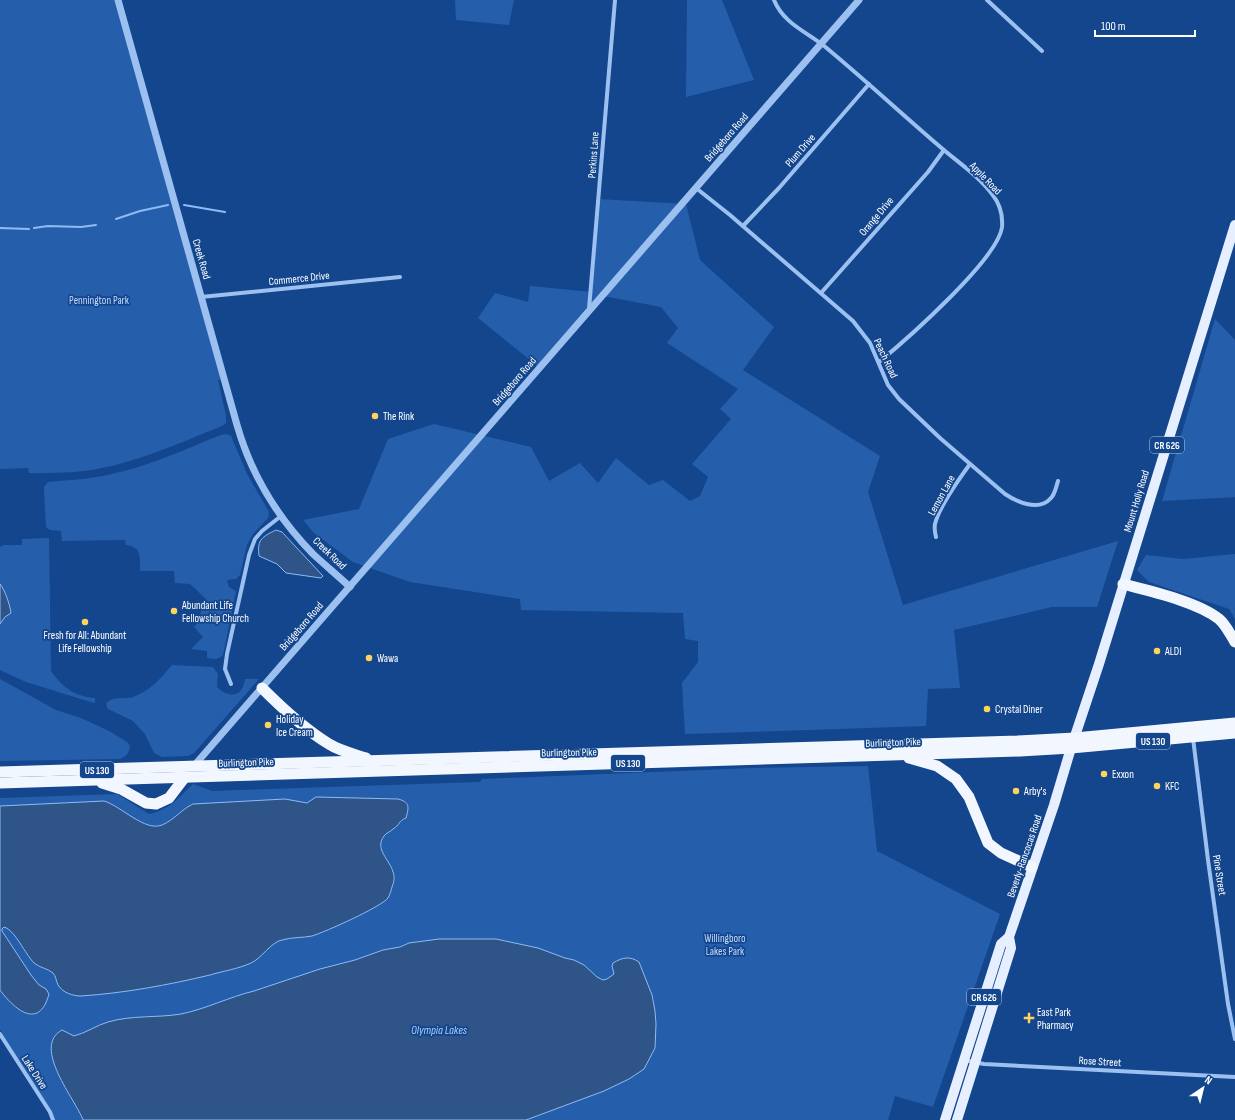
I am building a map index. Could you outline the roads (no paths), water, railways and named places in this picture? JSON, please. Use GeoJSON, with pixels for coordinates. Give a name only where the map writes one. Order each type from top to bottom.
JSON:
{"type":"FeatureCollection","features":[{"type":"Feature","properties":{"kind":"highway"},"geometry":{"type":"LineString","coordinates":[[1123,584],[1190,604],[1211,614],[1220,620],[1227,628],[1235,642]]}},
{"type":"Feature","properties":{"kind":"highway"},"geometry":{"type":"LineString","coordinates":[[262,688],[300,724],[329,744],[340,750],[373,760]]}},
{"type":"Feature","properties":{"kind":"highway","name":"Burlington Pike"},"geometry":{"type":"LineString","coordinates":[[0,783],[1029,751],[1073,743],[1235,723]]}},
{"type":"Feature","properties":{"kind":"highway","name":"Burlington Pike"},"geometry":{"type":"LineString","coordinates":[[0,772],[978,743],[1073,743],[1193,737],[1235,733]]}},
{"type":"Feature","properties":{"kind":"highway"},"geometry":{"type":"LineString","coordinates":[[897,755],[937,766],[956,779],[969,797],[988,843],[1001,853],[1032,867]]}},
{"type":"Feature","properties":{"kind":"highway"},"geometry":{"type":"LineString","coordinates":[[94,780],[121,789],[146,803],[156,804],[169,798],[185,777]]}},
{"type":"Feature","properties":{"kind":"main road","name":"Mount Holly Road"},"geometry":{"type":"LineString","coordinates":[[1073,743],[1235,226]]}},
{"type":"Feature","properties":{"kind":"main road","name":"Beverly-Rancocas Road"},"geometry":{"type":"LineString","coordinates":[[957,1120],[1011,948],[1009,937],[1054,805],[1073,743]]}},
{"type":"Feature","properties":{"kind":"main road","name":"Beverly-Rancocas Road"},"geometry":{"type":"LineString","coordinates":[[944,1120],[1001,944],[1009,937]]}},
{"type":"Feature","properties":{"kind":"street","name":"Creek Road"},"geometry":{"type":"LineString","coordinates":[[118,0],[245,449],[263,487],[281,516],[314,554],[350,587]]}},
{"type":"Feature","properties":{"kind":"street","name":"Perkins Lane"},"geometry":{"type":"LineString","coordinates":[[589,311],[615,0]]}},
{"type":"Feature","properties":{"kind":"street","name":"Apple Road"},"geometry":{"type":"LineString","coordinates":[[774,0],[783,16],[788,21],[822,43],[980,181],[992,193],[1002,214],[1002,229],[1000,236],[982,261],[950,296],[879,362]]}},
{"type":"Feature","properties":{"kind":"street","name":"Bridgeboro Road"},"geometry":{"type":"LineString","coordinates":[[185,777],[859,0]]}},
{"type":"Feature","properties":{"kind":"street"},"geometry":{"type":"LineString","coordinates":[[986,0],[1042,51]]}},
{"type":"Feature","properties":{"kind":"street","name":"Plum Drive"},"geometry":{"type":"LineString","coordinates":[[743,226],[779,188],[869,84]]}},
{"type":"Feature","properties":{"kind":"street","name":"Orange Drive"},"geometry":{"type":"LineString","coordinates":[[822,293],[893,210],[928,172],[944,150]]}},
{"type":"Feature","properties":{"kind":"street","name":"Peach Road"},"geometry":{"type":"LineString","coordinates":[[696,188],[743,226],[853,321],[870,343],[888,385],[899,399],[919,419],[1005,494],[1012,499],[1033,506],[1045,503],[1053,495],[1058,481]]}},
{"type":"Feature","properties":{"kind":"street","name":"Commerce Drive"},"geometry":{"type":"LineString","coordinates":[[201,297],[400,277]]}},
{"type":"Feature","properties":{"kind":"street","name":"Lemon Lane"},"geometry":{"type":"LineString","coordinates":[[936,537],[935,528],[937,518],[970,464]]}},
{"type":"Feature","properties":{"kind":"street"},"geometry":{"type":"LineString","coordinates":[[231,684],[225,669],[227,654],[249,556],[255,539],[262,531],[281,516]]}},
{"type":"Feature","properties":{"kind":"street","name":"Pine Street"},"geometry":{"type":"LineString","coordinates":[[1193,737],[1229,1010],[1235,1039]]}},
{"type":"Feature","properties":{"kind":"street","name":"Lake Drive"},"geometry":{"type":"LineString","coordinates":[[0,1034],[50,1112],[53,1120]]}},
{"type":"Feature","properties":{"kind":"street","name":"Rose Street"},"geometry":{"type":"LineString","coordinates":[[964,1060],[976,1062],[1235,1077]]}},
{"type":"Feature","properties":{"kind":"water"},"geometry":{"type":"Polygon","coordinates":[[[276,530],[282,532],[323,576],[321,578],[286,573],[277,564],[259,556],[260,542],[264,537],[276,530]]]}},
{"type":"Feature","properties":{"kind":"water"},"geometry":{"type":"Polygon","coordinates":[[[0,584],[4,590],[11,613],[5,617],[0,624],[0,584]]]}},
{"type":"Feature","properties":{"kind":"water"},"geometry":{"type":"Polygon","coordinates":[[[316,797],[398,799],[407,803],[408,811],[406,818],[385,835],[381,841],[382,850],[394,874],[394,880],[388,898],[375,907],[340,925],[312,936],[290,938],[278,941],[255,961],[241,967],[210,975],[130,991],[81,996],[72,995],[65,992],[58,985],[53,973],[34,963],[16,937],[4,927],[2,931],[31,975],[39,985],[46,989],[49,994],[45,1005],[39,1012],[33,1014],[26,1013],[12,1004],[0,990],[0,806],[104,801],[141,822],[155,826],[166,823],[193,804],[285,799],[307,803],[316,797]]]}},
{"type":"Feature","properties":{"kind":"water","name":"Olympia Lakes"},"geometry":{"type":"Polygon","coordinates":[[[439,939],[496,939],[538,948],[574,960],[584,965],[597,977],[603,980],[614,974],[612,966],[613,963],[623,958],[633,959],[639,962],[652,995],[656,1024],[655,1048],[644,1069],[629,1079],[604,1091],[526,1120],[83,1120],[58,1074],[53,1061],[51,1048],[54,1038],[62,1030],[74,1036],[104,1023],[117,1020],[190,1012],[383,950],[400,947],[409,943],[439,939]]]}},
{"type":"Feature","properties":{"kind":"waterway"},"geometry":{"type":"LineString","coordinates":[[116,219],[140,211],[168,205]]}},
{"type":"Feature","properties":{"kind":"waterway"},"geometry":{"type":"LineString","coordinates":[[184,205],[225,212]]}},
{"type":"Feature","properties":{"kind":"waterway"},"geometry":{"type":"LineString","coordinates":[[34,228],[48,226],[81,227],[96,225]]}},
{"type":"Feature","properties":{"kind":"waterway"},"geometry":{"type":"LineString","coordinates":[[0,228],[29,229]]}},
{"type":"Feature","properties":{"kind":"place","name":"The Rink"},"geometry":{"type":"Point","coordinates":[375,416]}},
{"type":"Feature","properties":{"kind":"place","name":"Abundant Life Fellowship Church"},"geometry":{"type":"Point","coordinates":[174,611]}},
{"type":"Feature","properties":{"kind":"place","name":"Fresh for All: Abundant Life Fellowship"},"geometry":{"type":"Point","coordinates":[85,622]}},
{"type":"Feature","properties":{"kind":"place","name":"ALDI"},"geometry":{"type":"Point","coordinates":[1157,651]}},
{"type":"Feature","properties":{"kind":"place","name":"Wawa"},"geometry":{"type":"Point","coordinates":[369,658]}},
{"type":"Feature","properties":{"kind":"place","name":"Crystal Diner"},"geometry":{"type":"Point","coordinates":[987,709]}},
{"type":"Feature","properties":{"kind":"place","name":"Holiday Ice Cream"},"geometry":{"type":"Point","coordinates":[268,725]}},
{"type":"Feature","properties":{"kind":"place","name":"Exxon"},"geometry":{"type":"Point","coordinates":[1104,774]}},
{"type":"Feature","properties":{"kind":"place","name":"KFC"},"geometry":{"type":"Point","coordinates":[1157,786]}},
{"type":"Feature","properties":{"kind":"place","name":"Arby's"},"geometry":{"type":"Point","coordinates":[1016,791]}},
{"type":"Feature","properties":{"kind":"place","name":"East Park Pharmacy"},"geometry":{"type":"Point","coordinates":[1029,1018]}},
{"type":"Feature","properties":{"kind":"park label","name":"Pennington Park"},"geometry":{"type":"Point","coordinates":[99,300]}},
{"type":"Feature","properties":{"kind":"park label","name":"Willingboro Lakes Park"},"geometry":{"type":"Point","coordinates":[725,944]}}]}
